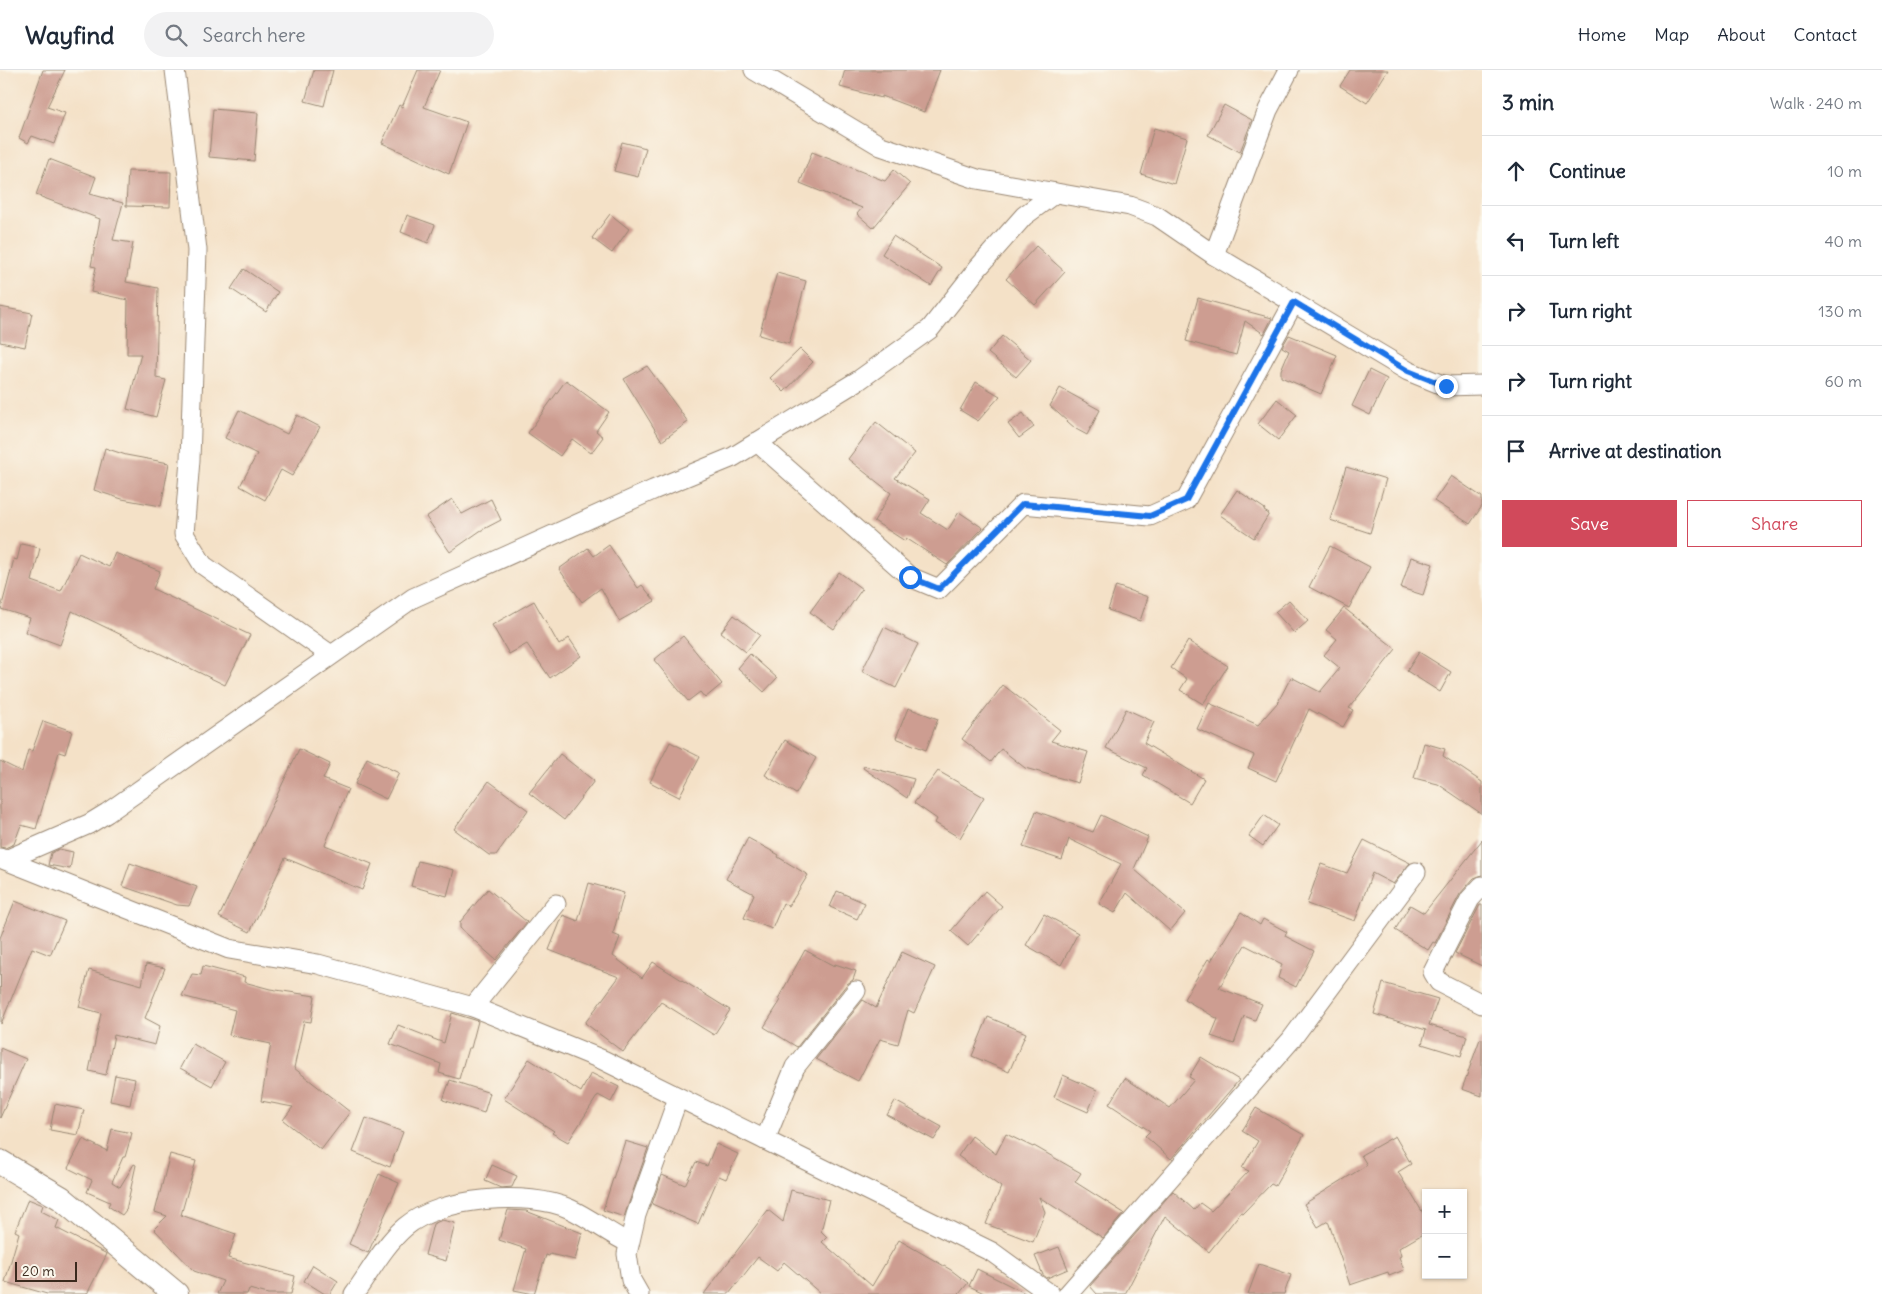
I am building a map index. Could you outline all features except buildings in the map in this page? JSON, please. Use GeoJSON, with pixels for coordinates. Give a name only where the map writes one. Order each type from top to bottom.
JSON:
{"type":"FeatureCollection","features":[{"type":"Feature","properties":{"kind":"street"},"geometry":{"type":"LineString","coordinates":[[175,70],[197,250],[190,460],[184,534],[203,565],[331,655]]}},
{"type":"Feature","properties":{"kind":"street"},"geometry":{"type":"LineString","coordinates":[[754,70],[881,146],[977,178],[1130,206],[1157,216],[1214,255],[1408,371],[1446,386],[1479,387]]}},
{"type":"Feature","properties":{"kind":"street"},"geometry":{"type":"LineString","coordinates":[[1214,255],[1268,110],[1289,70]]}},
{"type":"Feature","properties":{"kind":"street"},"geometry":{"type":"LineString","coordinates":[[3,859],[89,824],[107,813],[413,598],[652,490],[733,457],[859,380],[930,329],[978,268],[1024,216],[1055,193]]}},
{"type":"Feature","properties":{"kind":"street"},"geometry":{"type":"LineString","coordinates":[[758,442],[910,577],[939,589],[1023,504],[1150,516],[1186,500],[1294,302]]}},
{"type":"Feature","properties":{"kind":"street"},"geometry":{"type":"LineString","coordinates":[[3,859],[229,949],[318,964],[473,1007],[603,1060],[992,1252],[1050,1294]]}},
{"type":"Feature","properties":{"kind":"street"},"geometry":{"type":"LineString","coordinates":[[1068,1294],[1291,1040],[1416,872]]}},
{"type":"Feature","properties":{"kind":"street"},"geometry":{"type":"LineString","coordinates":[[1482,886],[1470,899],[1433,972],[1439,982],[1482,1004]]}},
{"type":"Feature","properties":{"kind":"street"},"geometry":{"type":"LineString","coordinates":[[473,1007],[556,904]]}},
{"type":"Feature","properties":{"kind":"street"},"geometry":{"type":"LineString","coordinates":[[765,1140],[795,1067],[856,991]]}},
{"type":"Feature","properties":{"kind":"street"},"geometry":{"type":"LineString","coordinates":[[639,1294],[630,1280],[627,1254],[629,1243],[636,1215],[678,1098]]}},
{"type":"Feature","properties":{"kind":"street"},"geometry":{"type":"LineString","coordinates":[[0,1162],[61,1198],[176,1294]]}},
{"type":"Feature","properties":{"kind":"street"},"geometry":{"type":"LineString","coordinates":[[354,1294],[391,1241],[406,1226],[427,1213],[450,1205],[517,1199],[545,1200],[570,1209],[609,1234],[629,1243]]}},
{"type":"Feature","properties":{"kind":"route"},"geometry":{"type":"LineString","coordinates":[[910,577],[939,589],[1023,504],[1150,516],[1186,500],[1294,302],[1408,371],[1446,386]]}}]}
